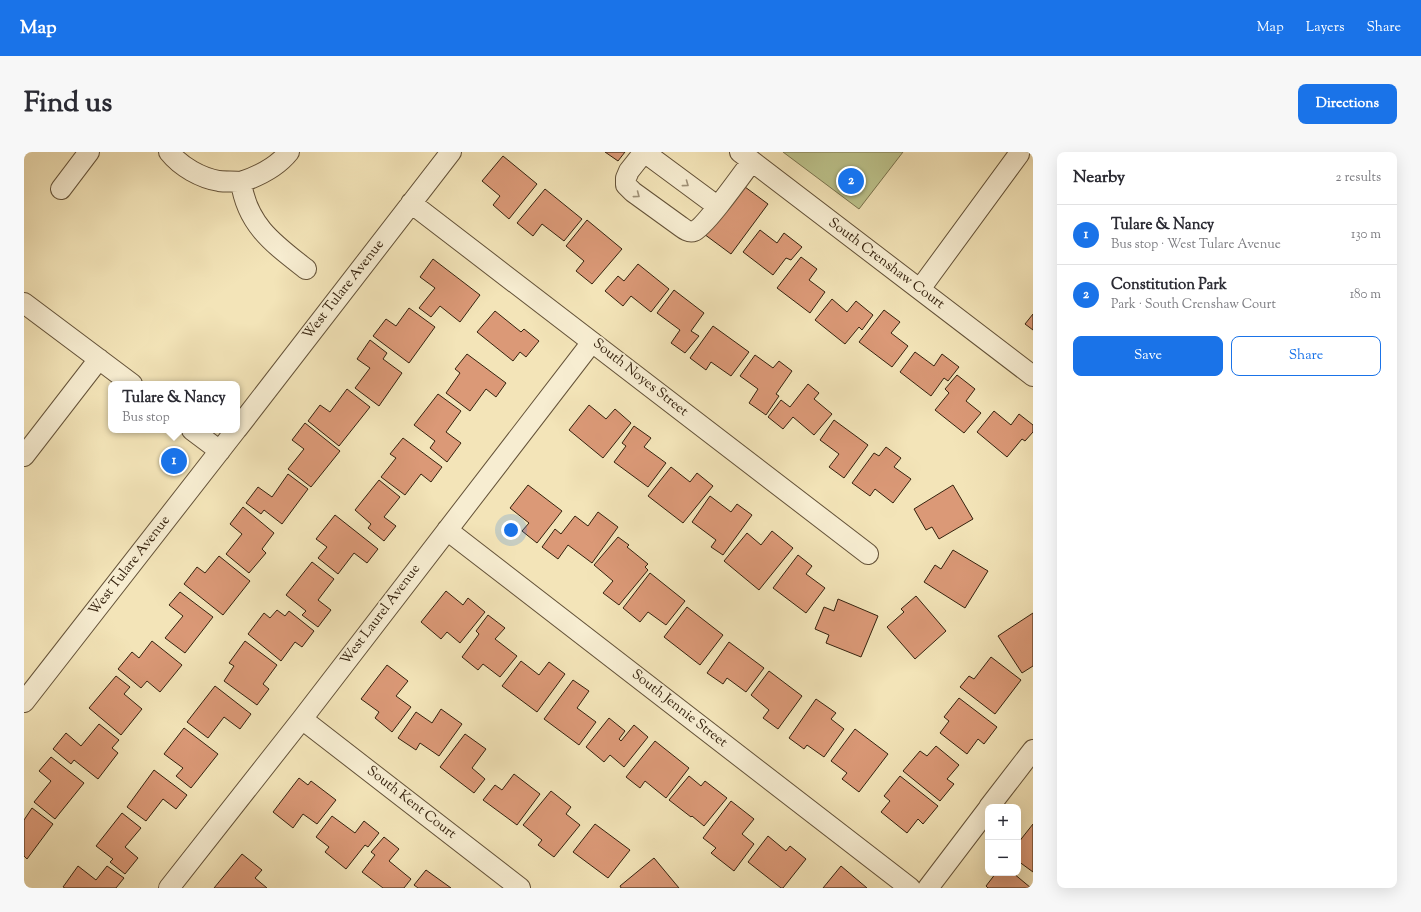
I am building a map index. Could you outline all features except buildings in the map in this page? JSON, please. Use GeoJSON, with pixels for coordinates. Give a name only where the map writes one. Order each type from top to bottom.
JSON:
{"type":"FeatureCollection","features":[{"type":"Feature","properties":{"kind":"street"},"geometry":{"type":"LineString","coordinates":[[61,188],[89,152]]}},
{"type":"Feature","properties":{"kind":"street"},"geometry":{"type":"LineString","coordinates":[[169,152],[174,159],[198,175],[220,181],[241,182],[255,178],[270,169],[289,152]]}},
{"type":"Feature","properties":{"kind":"street","name":"West Tulare Avenue"},"geometry":{"type":"LineString","coordinates":[[240,425],[451,152]]}},
{"type":"Feature","properties":{"kind":"street"},"geometry":{"type":"LineString","coordinates":[[717,206],[644,152],[629,171],[626,178],[626,185],[633,192],[688,231],[694,231],[698,229],[717,206],[746,157]]}},
{"type":"Feature","properties":{"kind":"street"},"geometry":{"type":"LineString","coordinates":[[920,289],[1019,154]]}},
{"type":"Feature","properties":{"kind":"street","name":"South Crenshaw Court"},"geometry":{"type":"LineString","coordinates":[[746,157],[1033,376]]}},
{"type":"Feature","properties":{"kind":"street"},"geometry":{"type":"LineString","coordinates":[[241,182],[243,196],[248,209],[261,230],[272,242],[306,269]]}},
{"type":"Feature","properties":{"kind":"street","name":"South Noyes Street"},"geometry":{"type":"LineString","coordinates":[[411,203],[868,554]]}},
{"type":"Feature","properties":{"kind":"street"},"geometry":{"type":"LineString","coordinates":[[24,303],[128,381]]}},
{"type":"Feature","properties":{"kind":"street","name":"West Laurel Avenue"},"geometry":{"type":"LineString","coordinates":[[169,888],[302,719],[592,342]]}},
{"type":"Feature","properties":{"kind":"street"},"geometry":{"type":"LineString","coordinates":[[24,456],[99,359]]}},
{"type":"Feature","properties":{"kind":"street"},"geometry":{"type":"LineString","coordinates":[[196,433],[220,451]]}},
{"type":"Feature","properties":{"kind":"street","name":"West Tulare Avenue"},"geometry":{"type":"LineString","coordinates":[[24,702],[234,433]]}},
{"type":"Feature","properties":{"kind":"street","name":"South Jennie Street"},"geometry":{"type":"LineString","coordinates":[[447,530],[910,888]]}},
{"type":"Feature","properties":{"kind":"street","name":"South Kent Court"},"geometry":{"type":"LineString","coordinates":[[302,719],[520,888]]}},
{"type":"Feature","properties":{"kind":"street"},"geometry":{"type":"LineString","coordinates":[[992,804],[1033,750]]}},
{"type":"Feature","properties":{"kind":"street"},"geometry":{"type":"LineString","coordinates":[[928,888],[985,813]]}},
{"type":"Feature","properties":{"kind":"green space"},"geometry":{"type":"Polygon","coordinates":[[[783,152],[903,152],[859,209],[783,152]]]}},
{"type":"Feature","properties":{"kind":"place","name":"Constitution Park"},"geometry":{"type":"Point","coordinates":[851,181]}},
{"type":"Feature","properties":{"kind":"place","name":"Tulare & Nancy"},"geometry":{"type":"Point","coordinates":[174,461]}}]}
